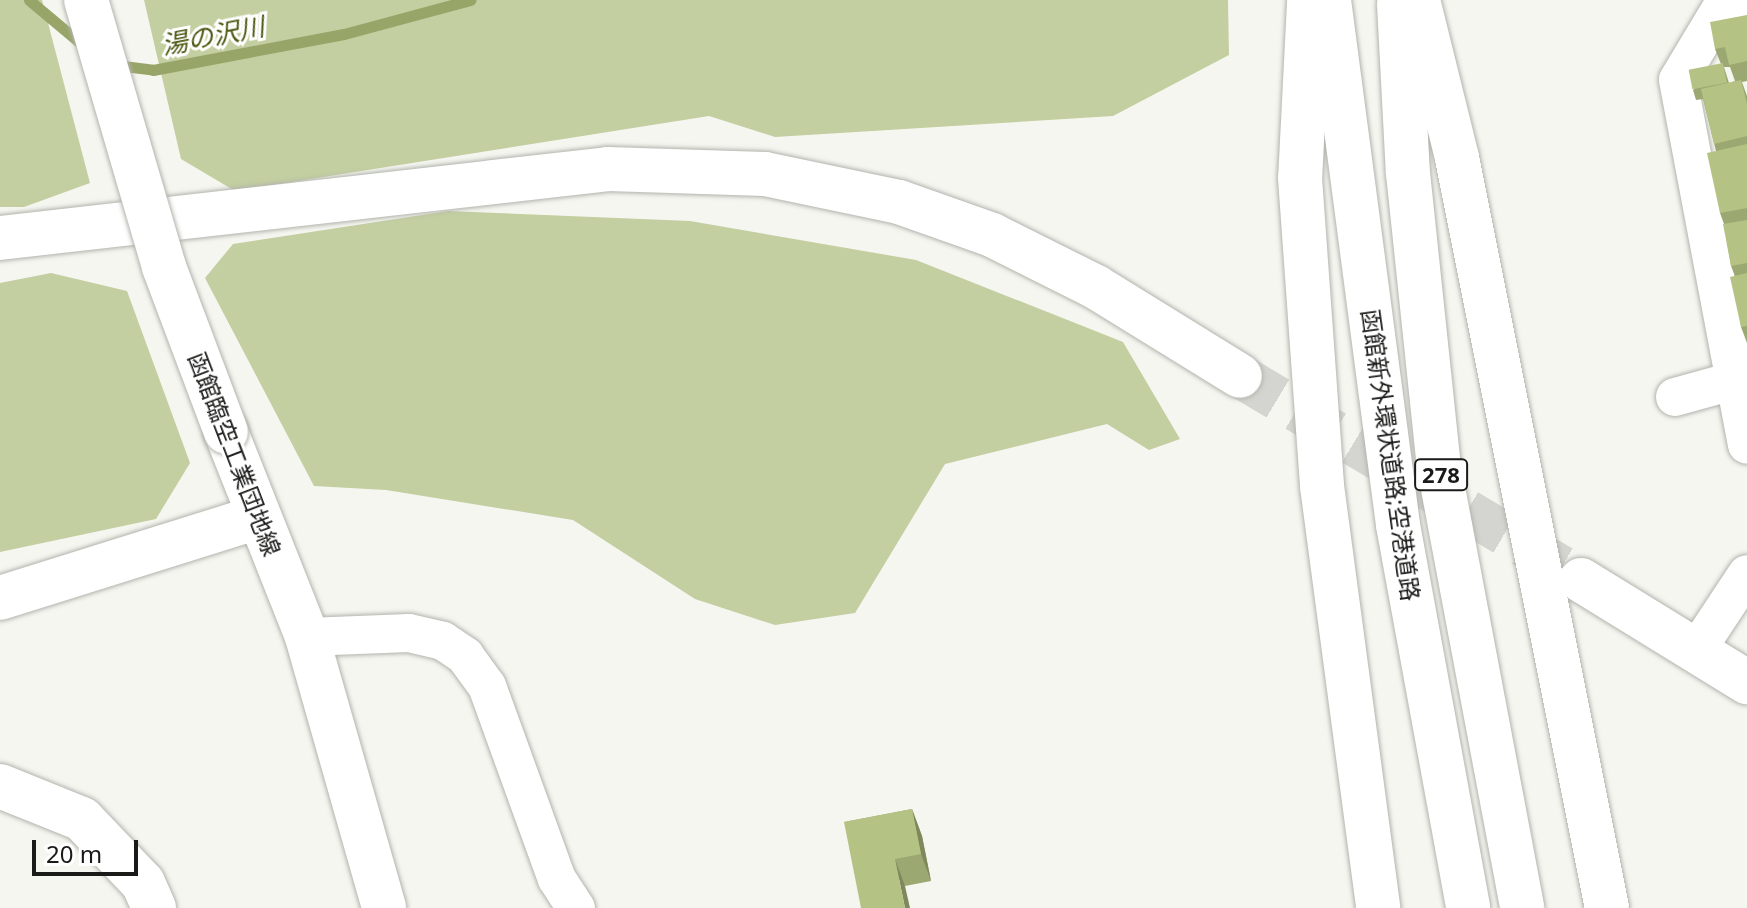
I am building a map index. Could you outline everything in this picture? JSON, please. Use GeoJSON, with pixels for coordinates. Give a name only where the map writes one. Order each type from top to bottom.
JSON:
{"type":"FeatureCollection","features":[{"type":"Feature","properties":{"kind":"main road","name":"函館臨空工業団地線"},"geometry":{"type":"LineString","coordinates":[[86,0],[164,267],[307,637],[384,908]]}},
{"type":"Feature","properties":{"kind":"main road","name":"函館新外環状道路;空港道路"},"geometry":{"type":"LineString","coordinates":[[1410,16],[1408,173],[1439,467],[1522,908]]}},
{"type":"Feature","properties":{"kind":"main road"},"geometry":{"type":"LineString","coordinates":[[1410,16],[1457,158],[1607,908]]}},
{"type":"Feature","properties":{"kind":"main road","name":"函館新外環状道路;空港道路"},"geometry":{"type":"LineString","coordinates":[[1320,19],[1398,525],[1468,908]]}},
{"type":"Feature","properties":{"kind":"main road"},"geometry":{"type":"LineString","coordinates":[[1320,19],[1300,178],[1322,486],[1378,908]]}},
{"type":"Feature","properties":{"kind":"main road"},"geometry":{"type":"LineString","coordinates":[[0,238],[608,169],[765,174],[889,199],[992,235],[1096,287],[1240,376]]}},
{"type":"Feature","properties":{"kind":"main road"},"geometry":{"type":"LineString","coordinates":[[0,598],[259,517]]}},
{"type":"Feature","properties":{"kind":"main road"},"geometry":{"type":"LineString","coordinates":[[1581,580],[1747,682]]}},
{"type":"Feature","properties":{"kind":"main road"},"geometry":{"type":"LineString","coordinates":[[0,786],[82,819],[143,883],[154,908]]}},
{"type":"Feature","properties":{"kind":"street"},"geometry":{"type":"LineString","coordinates":[[1747,1],[1723,5],[1678,80],[1740,378],[1747,445]]}},
{"type":"Feature","properties":{"kind":"street"},"geometry":{"type":"LineString","coordinates":[[1675,397],[1740,378]]}},
{"type":"Feature","properties":{"kind":"street"},"geometry":{"type":"LineString","coordinates":[[1696,651],[1747,574]]}},
{"type":"Feature","properties":{"kind":"street"},"geometry":{"type":"LineString","coordinates":[[307,637],[409,633],[443,641],[465,656],[487,686],[557,879],[576,908]]}},
{"type":"Feature","properties":{"kind":"green space"},"geometry":{"type":"Polygon","coordinates":[[[0,0],[42,0],[90,183],[24,207],[0,207],[0,0]]]}},
{"type":"Feature","properties":{"kind":"green space"},"geometry":{"type":"Polygon","coordinates":[[[144,0],[1228,0],[1229,55],[1113,116],[775,137],[709,116],[235,191],[181,159],[144,0]]]}},
{"type":"Feature","properties":{"kind":"green space"},"geometry":{"type":"Polygon","coordinates":[[[448,211],[690,221],[916,260],[1123,342],[1180,439],[1149,450],[1107,424],[945,464],[855,613],[775,625],[695,599],[573,520],[386,490],[314,486],[205,278],[233,244],[448,211]]]}},
{"type":"Feature","properties":{"kind":"green space"},"geometry":{"type":"Polygon","coordinates":[[[51,273],[127,291],[190,463],[156,519],[0,552],[0,283],[51,273]]]}},
{"type":"Feature","properties":{"kind":"building"},"geometry":{"type":"Polygon","coordinates":[[[1747,15],[1747,61],[1729,65],[1725,47],[1715,49],[1710,22],[1747,15]]]}},
{"type":"Feature","properties":{"kind":"building"},"geometry":{"type":"Polygon","coordinates":[[[1723,63],[1727,83],[1692,89],[1689,70],[1723,63]]]}},
{"type":"Feature","properties":{"kind":"building"},"geometry":{"type":"Polygon","coordinates":[[[1741,80],[1747,104],[1747,136],[1714,144],[1701,89],[1741,80]]]}},
{"type":"Feature","properties":{"kind":"building"},"geometry":{"type":"Polygon","coordinates":[[[1747,144],[1747,208],[1720,213],[1707,153],[1747,144]]]}},
{"type":"Feature","properties":{"kind":"building"},"geometry":{"type":"Polygon","coordinates":[[[1747,220],[1747,263],[1731,266],[1723,224],[1747,220]]]}},
{"type":"Feature","properties":{"kind":"building"},"geometry":{"type":"Polygon","coordinates":[[[1747,273],[1747,326],[1741,327],[1730,277],[1747,273]]]}},
{"type":"Feature","properties":{"kind":"building"},"geometry":{"type":"Polygon","coordinates":[[[912,809],[921,854],[895,859],[905,908],[861,908],[844,822],[912,809]]]}},
{"type":"Feature","properties":{"kind":"waterway","name":"湯の沢川"},"geometry":{"type":"LineString","coordinates":[[29,0],[84,46]]}},
{"type":"Feature","properties":{"kind":"waterway","name":"湯の沢川"},"geometry":{"type":"LineString","coordinates":[[115,65],[153,70],[344,34],[470,0]]}},
{"type":"Feature","properties":{"kind":"tunnel"},"geometry":{"type":"LineString","coordinates":[[1240,376],[1562,568]]}}]}
